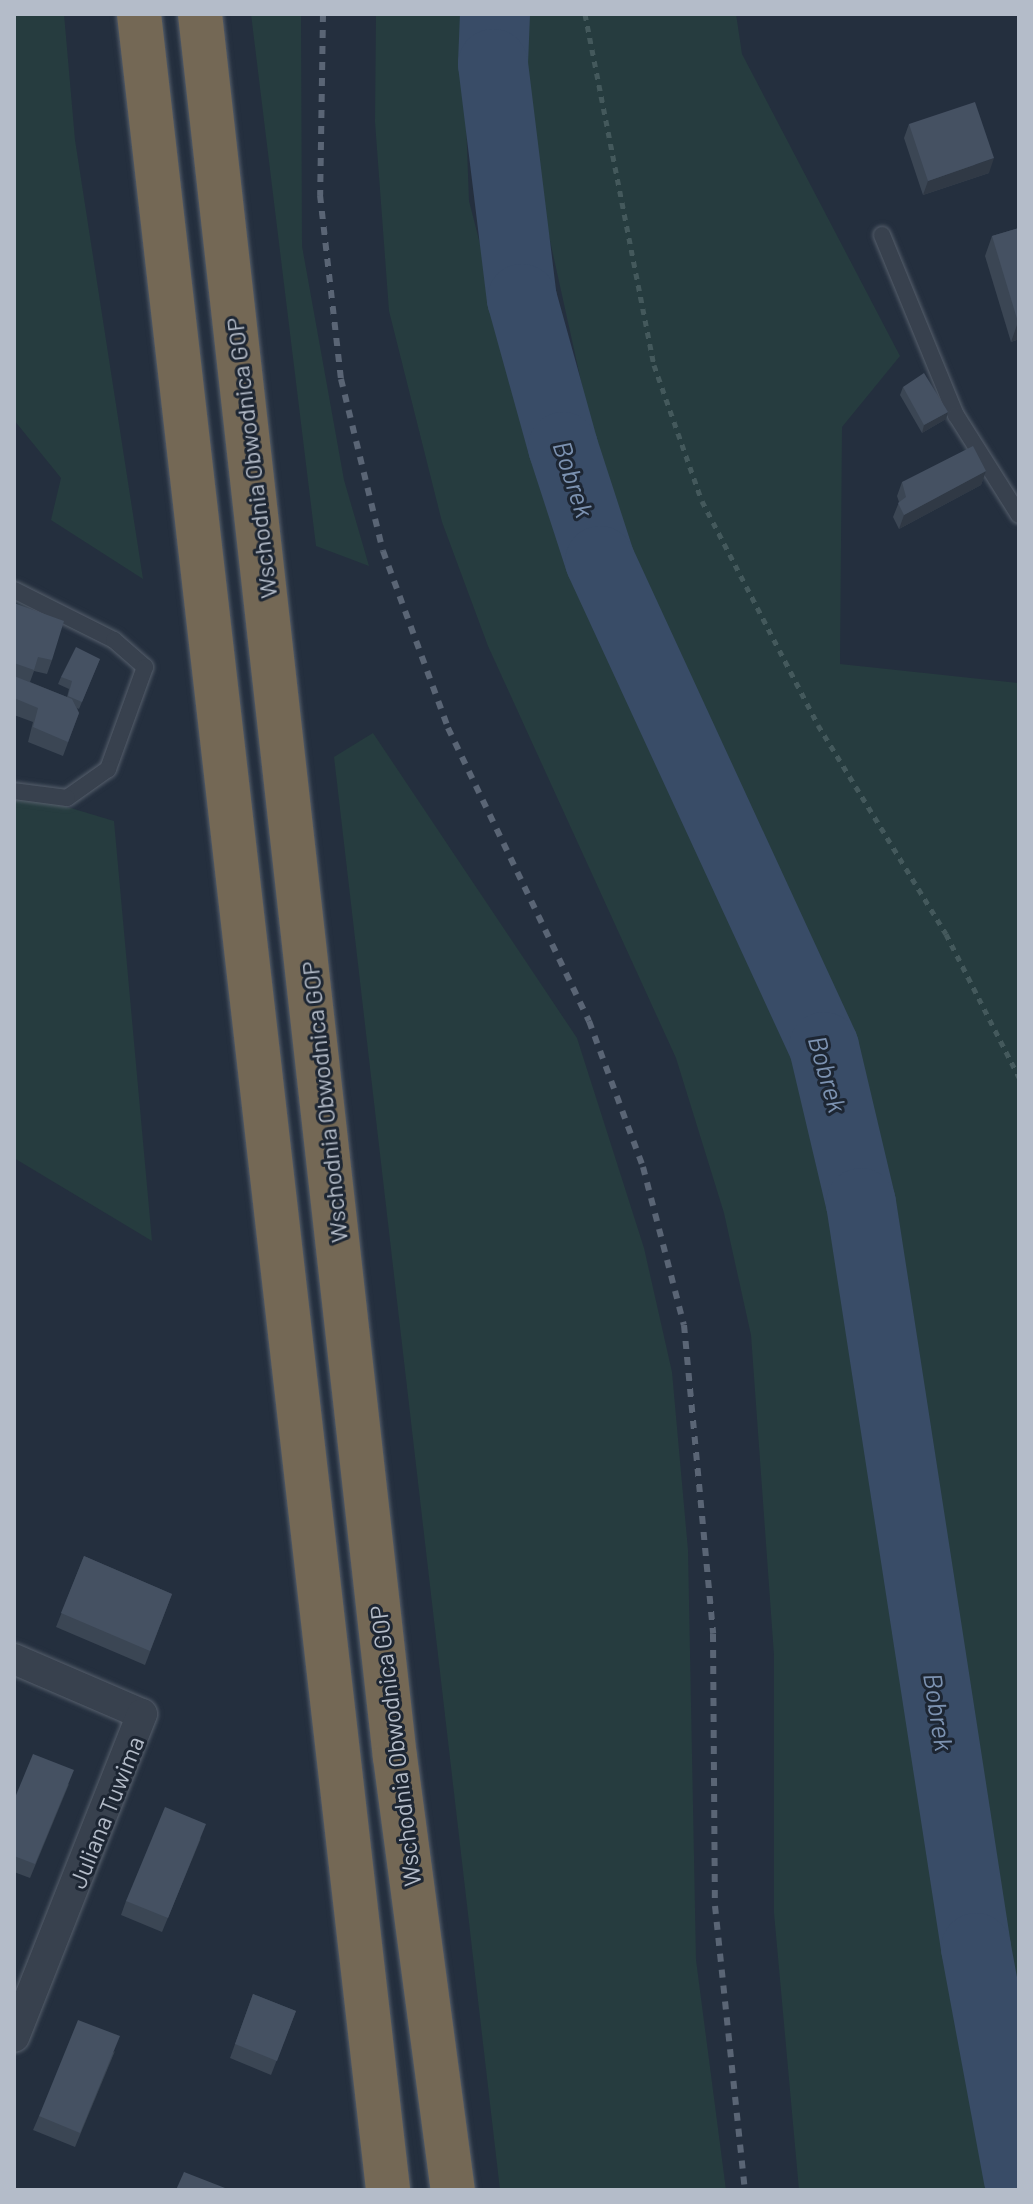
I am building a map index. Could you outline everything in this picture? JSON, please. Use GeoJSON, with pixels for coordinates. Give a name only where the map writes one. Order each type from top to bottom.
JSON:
{"type":"FeatureCollection","features":[{"type":"Feature","properties":{"kind":"highway"},"geometry":{"type":"LineString","coordinates":[[139,14],[388,2190]]}},
{"type":"Feature","properties":{"kind":"highway","name":"Wschodnia Obwodnica GOP"},"geometry":{"type":"LineString","coordinates":[[200,14],[306,933],[395,1757],[453,2190]]}},
{"type":"Feature","properties":{"kind":"street","name":"Juliana Tuwima"},"geometry":{"type":"LineString","coordinates":[[14,1659],[142,1714],[135,1748],[14,2037]]}},
{"type":"Feature","properties":{"kind":"lane"},"geometry":{"type":"LineString","coordinates":[[882,235],[956,415],[1019,515]]}},
{"type":"Feature","properties":{"kind":"lane"},"geometry":{"type":"LineString","coordinates":[[14,590],[114,640],[145,667],[108,769],[67,798],[14,791]]}},
{"type":"Feature","properties":{"kind":"path"},"geometry":{"type":"LineString","coordinates":[[585,14],[654,365],[702,501],[818,725],[946,934],[1019,1077]]}},
{"type":"Feature","properties":{"kind":"green space"},"geometry":{"type":"Polygon","coordinates":[[[14,14],[64,14],[75,140],[143,579],[51,520],[61,478],[14,420],[14,14]]]}},
{"type":"Feature","properties":{"kind":"green space"},"geometry":{"type":"Polygon","coordinates":[[[251,14],[301,14],[302,246],[344,480],[369,566],[316,546],[251,14]]]}},
{"type":"Feature","properties":{"kind":"green space"},"geometry":{"type":"Polygon","coordinates":[[[376,14],[462,14],[469,201],[555,535],[636,709],[693,696],[626,552],[596,449],[541,200],[523,73],[526,14],[736,14],[742,54],[900,356],[842,427],[840,664],[1019,683],[1019,2190],[799,2190],[774,1913],[774,1655],[751,1335],[724,1213],[676,1058],[488,646],[442,522],[389,311],[375,122],[376,14]]]}},
{"type":"Feature","properties":{"kind":"green space"},"geometry":{"type":"Polygon","coordinates":[[[373,733],[577,1038],[644,1248],[672,1372],[688,1550],[696,1960],[726,2190],[500,2190],[334,757],[373,733]]]}},
{"type":"Feature","properties":{"kind":"green space"},"geometry":{"type":"Polygon","coordinates":[[[14,791],[114,821],[152,1241],[14,1158],[14,791]]]}},
{"type":"Feature","properties":{"kind":"building"},"geometry":{"type":"Polygon","coordinates":[[[975,102],[994,158],[928,181],[909,124],[975,102]]]}},
{"type":"Feature","properties":{"kind":"building"},"geometry":{"type":"Polygon","coordinates":[[[1019,228],[1019,322],[1018,322],[992,236],[1019,228]]]}},
{"type":"Feature","properties":{"kind":"building"},"geometry":{"type":"Polygon","coordinates":[[[924,373],[948,412],[924,425],[903,387],[924,373]]]}},
{"type":"Feature","properties":{"kind":"building"},"geometry":{"type":"Polygon","coordinates":[[[973,446],[986,471],[904,515],[898,503],[906,497],[902,482],[973,446]]]}},
{"type":"Feature","properties":{"kind":"building"},"geometry":{"type":"Polygon","coordinates":[[[14,603],[64,621],[52,660],[38,657],[34,670],[14,663],[14,603]]]}},
{"type":"Feature","properties":{"kind":"building"},"geometry":{"type":"Polygon","coordinates":[[[76,647],[100,659],[82,702],[68,696],[72,681],[61,677],[76,647]]]}},
{"type":"Feature","properties":{"kind":"building"},"geometry":{"type":"Polygon","coordinates":[[[14,676],[72,699],[79,713],[68,742],[33,727],[38,708],[14,698],[14,676]]]}},
{"type":"Feature","properties":{"kind":"building"},"geometry":{"type":"Polygon","coordinates":[[[84,1556],[172,1594],[150,1651],[61,1613],[84,1556]]]}},
{"type":"Feature","properties":{"kind":"building"},"geometry":{"type":"Polygon","coordinates":[[[33,1754],[74,1770],[35,1864],[14,1856],[14,1800],[33,1754]]]}},
{"type":"Feature","properties":{"kind":"building"},"geometry":{"type":"Polygon","coordinates":[[[165,1807],[206,1824],[168,1918],[126,1901],[165,1807]]]}},
{"type":"Feature","properties":{"kind":"building"},"geometry":{"type":"Polygon","coordinates":[[[253,1994],[296,2011],[277,2061],[235,2044],[253,1994]]]}},
{"type":"Feature","properties":{"kind":"building"},"geometry":{"type":"Polygon","coordinates":[[[78,2020],[120,2036],[80,2133],[39,2116],[78,2020]]]}},
{"type":"Feature","properties":{"kind":"building"},"geometry":{"type":"Polygon","coordinates":[[[184,2172],[225,2188],[225,2190],[176,2190],[184,2172]]]}},
{"type":"Feature","properties":{"kind":"waterway","name":"Bobrek"},"geometry":{"type":"LineString","coordinates":[[495,14],[493,64],[522,299],[563,447],[600,561],[824,1047],[861,1203],[976,1948],[1019,2179]]}},
{"type":"Feature","properties":{"kind":"railway"},"geometry":{"type":"LineString","coordinates":[[323,14],[320,195],[341,379],[383,551],[448,728],[589,1021],[643,1167],[684,1325],[713,1634],[715,1906],[745,2190]]}}]}
